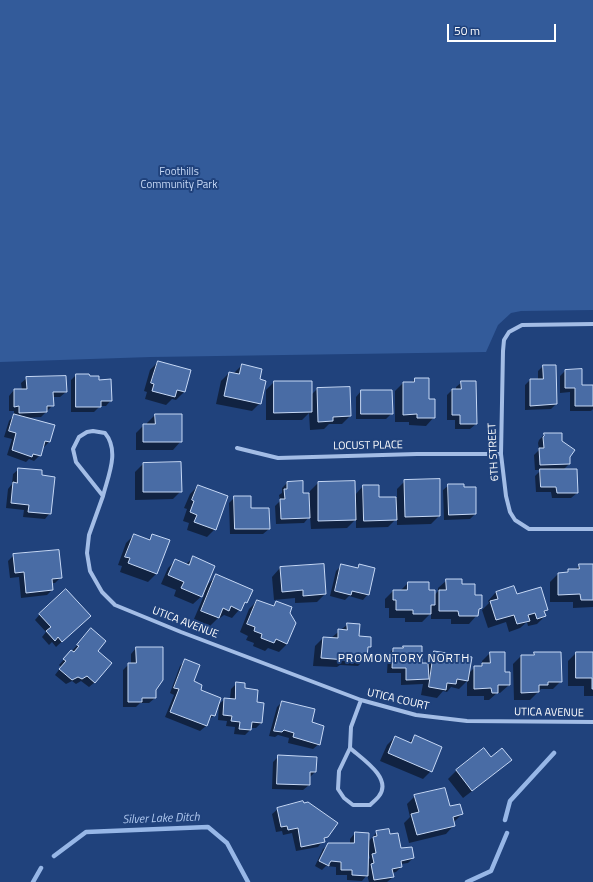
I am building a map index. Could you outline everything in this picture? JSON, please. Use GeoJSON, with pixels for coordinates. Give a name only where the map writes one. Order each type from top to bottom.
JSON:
{"type":"FeatureCollection","features":[{"type":"Feature","properties":{"kind":"street","name":"6TH STREET"},"geometry":{"type":"LineString","coordinates":[[593,324],[522,325],[509,332],[504,340],[503,351],[502,454],[506,496],[510,512],[515,520],[529,528],[564,530],[593,529]]}},
{"type":"Feature","properties":{"kind":"street","name":"UTICA AVENUE"},"geometry":{"type":"LineString","coordinates":[[103,496],[76,462],[73,449],[79,437],[87,432],[93,431],[105,433],[109,438],[113,462],[103,496],[89,535],[87,553],[90,571],[102,592],[114,605],[361,700]]}},
{"type":"Feature","properties":{"kind":"street","name":"LOCUST PLACE"},"geometry":{"type":"LineString","coordinates":[[237,448],[278,458],[409,454],[502,454]]}},
{"type":"Feature","properties":{"kind":"street","name":"UTICA COURT"},"geometry":{"type":"LineString","coordinates":[[350,748],[377,772],[382,780],[382,790],[380,796],[370,805],[353,805],[344,798],[338,790],[339,771],[350,748],[351,728],[361,700],[416,715],[467,721],[504,721]]}},
{"type":"Feature","properties":{"kind":"street","name":"UTICA AVENUE"},"geometry":{"type":"LineString","coordinates":[[504,721],[593,722]]}},
{"type":"Feature","properties":{"kind":"green space","name":"Foothills Community Park"},"geometry":{"type":"Polygon","coordinates":[[[0,0],[593,0],[593,310],[521,311],[511,313],[498,325],[486,352],[151,357],[0,362],[0,0]]]}},
{"type":"Feature","properties":{"kind":"building"},"geometry":{"type":"Polygon","coordinates":[[[158,361],[191,370],[185,392],[177,390],[175,397],[152,391],[154,384],[151,383],[158,361]]]}},
{"type":"Feature","properties":{"kind":"building"},"geometry":{"type":"Polygon","coordinates":[[[242,364],[262,369],[260,379],[266,381],[261,404],[224,396],[229,372],[239,374],[242,364]]]}},
{"type":"Feature","properties":{"kind":"building"},"geometry":{"type":"Polygon","coordinates":[[[543,365],[556,365],[557,404],[530,406],[530,379],[543,379],[543,365]]]}},
{"type":"Feature","properties":{"kind":"building"},"geometry":{"type":"Polygon","coordinates":[[[582,369],[582,385],[593,385],[593,406],[575,406],[575,388],[565,388],[565,370],[582,369]]]}},
{"type":"Feature","properties":{"kind":"building"},"geometry":{"type":"Polygon","coordinates":[[[76,374],[99,376],[99,380],[111,379],[112,401],[101,401],[101,407],[76,407],[76,374]]]}},
{"type":"Feature","properties":{"kind":"building"},"geometry":{"type":"Polygon","coordinates":[[[66,376],[67,392],[53,392],[54,406],[47,406],[47,412],[19,413],[19,406],[14,407],[14,389],[27,389],[26,377],[66,376]]]}},
{"type":"Feature","properties":{"kind":"building"},"geometry":{"type":"Polygon","coordinates":[[[415,378],[429,378],[429,399],[435,399],[435,418],[417,418],[417,414],[403,415],[403,382],[414,382],[415,378]]]}},
{"type":"Feature","properties":{"kind":"building"},"geometry":{"type":"Polygon","coordinates":[[[274,381],[312,381],[312,412],[274,413],[274,381]]]}},
{"type":"Feature","properties":{"kind":"building"},"geometry":{"type":"Polygon","coordinates":[[[461,381],[476,381],[477,424],[460,424],[460,415],[452,415],[452,389],[461,389],[461,381]]]}},
{"type":"Feature","properties":{"kind":"building"},"geometry":{"type":"Polygon","coordinates":[[[350,387],[351,416],[333,417],[333,421],[318,422],[317,388],[350,387]]]}},
{"type":"Feature","properties":{"kind":"building"},"geometry":{"type":"Polygon","coordinates":[[[361,390],[392,390],[393,414],[361,414],[361,390]]]}},
{"type":"Feature","properties":{"kind":"building"},"geometry":{"type":"Polygon","coordinates":[[[14,414],[55,425],[50,442],[45,441],[41,456],[33,454],[32,457],[12,450],[16,433],[9,431],[14,414]]]}},
{"type":"Feature","properties":{"kind":"building"},"geometry":{"type":"Polygon","coordinates":[[[155,414],[182,414],[182,442],[143,442],[143,424],[155,424],[155,414]]]}},
{"type":"Feature","properties":{"kind":"building"},"geometry":{"type":"Polygon","coordinates":[[[544,433],[562,433],[562,441],[575,450],[570,457],[570,464],[540,465],[539,448],[544,448],[544,433]]]}},
{"type":"Feature","properties":{"kind":"building"},"geometry":{"type":"Polygon","coordinates":[[[181,462],[182,492],[143,492],[143,463],[181,462]]]}},
{"type":"Feature","properties":{"kind":"building"},"geometry":{"type":"Polygon","coordinates":[[[18,468],[42,470],[42,475],[55,477],[51,514],[28,512],[29,505],[11,503],[13,482],[17,483],[18,468]]]}},
{"type":"Feature","properties":{"kind":"building"},"geometry":{"type":"Polygon","coordinates":[[[540,469],[577,469],[578,493],[557,493],[556,487],[541,487],[540,469]]]}},
{"type":"Feature","properties":{"kind":"building"},"geometry":{"type":"Polygon","coordinates":[[[440,479],[440,516],[405,517],[404,480],[440,479]]]}},
{"type":"Feature","properties":{"kind":"building"},"geometry":{"type":"Polygon","coordinates":[[[303,481],[303,493],[309,493],[310,518],[281,519],[280,499],[285,499],[284,489],[287,489],[287,482],[303,481]]]}},
{"type":"Feature","properties":{"kind":"building"},"geometry":{"type":"Polygon","coordinates":[[[355,481],[356,520],[318,521],[318,482],[355,481]]]}},
{"type":"Feature","properties":{"kind":"building"},"geometry":{"type":"Polygon","coordinates":[[[448,484],[464,484],[464,487],[476,487],[476,514],[449,515],[448,484]]]}},
{"type":"Feature","properties":{"kind":"building"},"geometry":{"type":"Polygon","coordinates":[[[198,485],[228,496],[216,530],[194,522],[197,515],[190,512],[194,501],[192,500],[198,485]]]}},
{"type":"Feature","properties":{"kind":"building"},"geometry":{"type":"Polygon","coordinates":[[[363,485],[379,485],[379,497],[396,497],[397,520],[364,521],[363,485]]]}},
{"type":"Feature","properties":{"kind":"building"},"geometry":{"type":"Polygon","coordinates":[[[234,496],[251,496],[251,508],[269,508],[270,529],[235,529],[234,496]]]}},
{"type":"Feature","properties":{"kind":"building"},"geometry":{"type":"Polygon","coordinates":[[[134,534],[150,540],[152,534],[170,540],[157,574],[128,563],[130,558],[125,557],[134,534]]]}},
{"type":"Feature","properties":{"kind":"building"},"geometry":{"type":"Polygon","coordinates":[[[59,550],[62,578],[52,579],[53,590],[26,593],[24,572],[15,573],[13,554],[59,550]]]}},
{"type":"Feature","properties":{"kind":"building"},"geometry":{"type":"Polygon","coordinates":[[[193,556],[215,566],[202,597],[181,588],[184,582],[168,575],[175,559],[189,565],[193,556]]]}},
{"type":"Feature","properties":{"kind":"building"},"geometry":{"type":"Polygon","coordinates":[[[324,564],[326,594],[303,596],[303,590],[282,592],[280,567],[324,564]]]}},
{"type":"Feature","properties":{"kind":"building"},"geometry":{"type":"Polygon","coordinates":[[[341,564],[358,568],[359,564],[375,568],[369,595],[352,591],[351,595],[335,591],[341,564]]]}},
{"type":"Feature","properties":{"kind":"building"},"geometry":{"type":"Polygon","coordinates":[[[579,564],[593,564],[593,600],[581,600],[580,594],[558,595],[558,573],[568,572],[568,569],[579,569],[579,564]]]}},
{"type":"Feature","properties":{"kind":"building"},"geometry":{"type":"Polygon","coordinates":[[[216,574],[253,590],[247,603],[245,602],[241,611],[231,606],[229,611],[223,608],[219,618],[201,611],[216,574]]]}},
{"type":"Feature","properties":{"kind":"building"},"geometry":{"type":"Polygon","coordinates":[[[446,579],[462,579],[462,584],[475,584],[475,595],[482,595],[482,608],[479,609],[478,616],[459,616],[458,611],[439,611],[439,590],[446,590],[446,579]]]}},
{"type":"Feature","properties":{"kind":"building"},"geometry":{"type":"Polygon","coordinates":[[[408,582],[429,582],[429,590],[435,590],[435,605],[431,605],[431,614],[413,614],[413,610],[396,610],[396,600],[393,600],[393,590],[407,590],[408,582]]]}},
{"type":"Feature","properties":{"kind":"building"},"geometry":{"type":"Polygon","coordinates":[[[514,586],[517,594],[541,587],[548,610],[544,611],[546,616],[537,619],[535,613],[528,615],[530,621],[517,624],[514,615],[496,620],[490,601],[498,599],[496,592],[514,586]]]}},
{"type":"Feature","properties":{"kind":"building"},"geometry":{"type":"Polygon","coordinates":[[[66,589],[91,616],[62,642],[58,637],[55,641],[46,631],[51,627],[39,614],[66,589]]]}},
{"type":"Feature","properties":{"kind":"building"},"geometry":{"type":"Polygon","coordinates":[[[257,600],[274,606],[276,601],[292,607],[290,613],[296,623],[287,644],[276,639],[274,643],[261,638],[262,634],[254,631],[255,627],[247,624],[257,600]]]}},
{"type":"Feature","properties":{"kind":"building"},"geometry":{"type":"Polygon","coordinates":[[[347,623],[360,624],[359,636],[371,637],[371,647],[368,647],[367,658],[346,657],[346,660],[321,658],[323,637],[338,638],[338,629],[347,630],[347,623]]]}},
{"type":"Feature","properties":{"kind":"building"},"geometry":{"type":"Polygon","coordinates":[[[91,628],[106,641],[98,651],[112,663],[95,683],[87,676],[82,679],[78,677],[72,680],[59,669],[66,661],[63,659],[71,650],[74,652],[79,646],[77,645],[91,628]]]}},
{"type":"Feature","properties":{"kind":"building"},"geometry":{"type":"Polygon","coordinates":[[[403,646],[422,646],[422,663],[428,663],[429,679],[406,680],[406,668],[392,668],[393,648],[403,648],[403,646]]]}},
{"type":"Feature","properties":{"kind":"building"},"geometry":{"type":"Polygon","coordinates":[[[136,647],[163,647],[163,680],[156,690],[156,698],[142,698],[142,702],[128,702],[128,663],[136,663],[136,647]]]}},
{"type":"Feature","properties":{"kind":"building"},"geometry":{"type":"Polygon","coordinates":[[[434,651],[472,657],[468,681],[457,679],[456,684],[447,683],[446,690],[429,687],[434,651]]]}},
{"type":"Feature","properties":{"kind":"building"},"geometry":{"type":"Polygon","coordinates":[[[490,652],[505,652],[505,672],[510,672],[510,685],[498,685],[498,693],[492,693],[491,688],[474,689],[474,666],[482,666],[482,663],[490,663],[490,652]]]}},
{"type":"Feature","properties":{"kind":"building"},"geometry":{"type":"Polygon","coordinates":[[[534,652],[561,652],[562,682],[548,682],[548,685],[539,685],[539,692],[521,693],[521,655],[534,655],[534,652]]]}},
{"type":"Feature","properties":{"kind":"building"},"geometry":{"type":"Polygon","coordinates":[[[576,652],[593,652],[593,689],[592,678],[576,678],[576,652]]]}},
{"type":"Feature","properties":{"kind":"building"},"geometry":{"type":"Polygon","coordinates":[[[185,659],[200,665],[194,681],[202,685],[201,690],[221,698],[215,716],[211,715],[207,726],[170,712],[179,689],[174,688],[185,659]]]}},
{"type":"Feature","properties":{"kind":"building"},"geometry":{"type":"Polygon","coordinates":[[[236,682],[245,683],[245,688],[258,690],[257,702],[264,703],[262,723],[252,722],[251,730],[239,729],[240,722],[231,721],[232,716],[223,715],[224,698],[235,699],[236,682]]]}},
{"type":"Feature","properties":{"kind":"building"},"geometry":{"type":"Polygon","coordinates":[[[282,701],[315,709],[312,722],[324,726],[320,745],[293,737],[294,733],[284,730],[282,732],[274,731],[282,701]]]}},
{"type":"Feature","properties":{"kind":"building"},"geometry":{"type":"Polygon","coordinates":[[[415,735],[442,747],[432,772],[388,753],[395,736],[411,743],[415,735]]]}},
{"type":"Feature","properties":{"kind":"building"},"geometry":{"type":"Polygon","coordinates":[[[484,748],[491,757],[502,748],[512,760],[472,791],[456,770],[484,748]]]}},
{"type":"Feature","properties":{"kind":"building"},"geometry":{"type":"Polygon","coordinates":[[[278,755],[317,757],[316,772],[310,772],[310,785],[277,784],[278,755]]]}},
{"type":"Feature","properties":{"kind":"building"},"geometry":{"type":"Polygon","coordinates":[[[445,788],[450,806],[460,804],[463,814],[453,817],[455,826],[417,835],[411,814],[419,812],[414,795],[445,788]]]}},
{"type":"Feature","properties":{"kind":"building"},"geometry":{"type":"Polygon","coordinates":[[[303,801],[304,803],[308,802],[338,823],[328,837],[324,838],[325,842],[301,847],[298,828],[288,830],[287,826],[281,827],[277,808],[303,801]]]}},
{"type":"Feature","properties":{"kind":"building"},"geometry":{"type":"Polygon","coordinates":[[[389,829],[390,834],[398,833],[401,848],[412,847],[414,858],[401,861],[402,867],[392,869],[394,877],[374,880],[371,864],[374,863],[372,854],[376,853],[373,837],[377,836],[376,831],[389,829]]]}},
{"type":"Feature","properties":{"kind":"building"},"geometry":{"type":"Polygon","coordinates":[[[355,832],[369,833],[368,876],[352,875],[352,870],[341,870],[341,862],[331,861],[329,866],[319,861],[328,843],[354,843],[355,832]]]}},
{"type":"Feature","properties":{"kind":"waterway","name":"Silver Lake Ditch"},"geometry":{"type":"LineString","coordinates":[[505,820],[510,801],[554,753]]}},
{"type":"Feature","properties":{"kind":"waterway","name":"Silver Lake Ditch"},"geometry":{"type":"LineString","coordinates":[[54,856],[86,832],[208,827],[227,843],[248,882]]}},
{"type":"Feature","properties":{"kind":"waterway","name":"Silver Lake Ditch"},"geometry":{"type":"LineString","coordinates":[[467,882],[491,871],[507,833]]}},
{"type":"Feature","properties":{"kind":"waterway","name":"Silver Lake Ditch"},"geometry":{"type":"LineString","coordinates":[[33,882],[41,868]]}},
{"type":"Feature","properties":{"kind":"district","name":"PROMONTORY NORTH"},"geometry":{"type":"Point","coordinates":[404,659]}}]}
